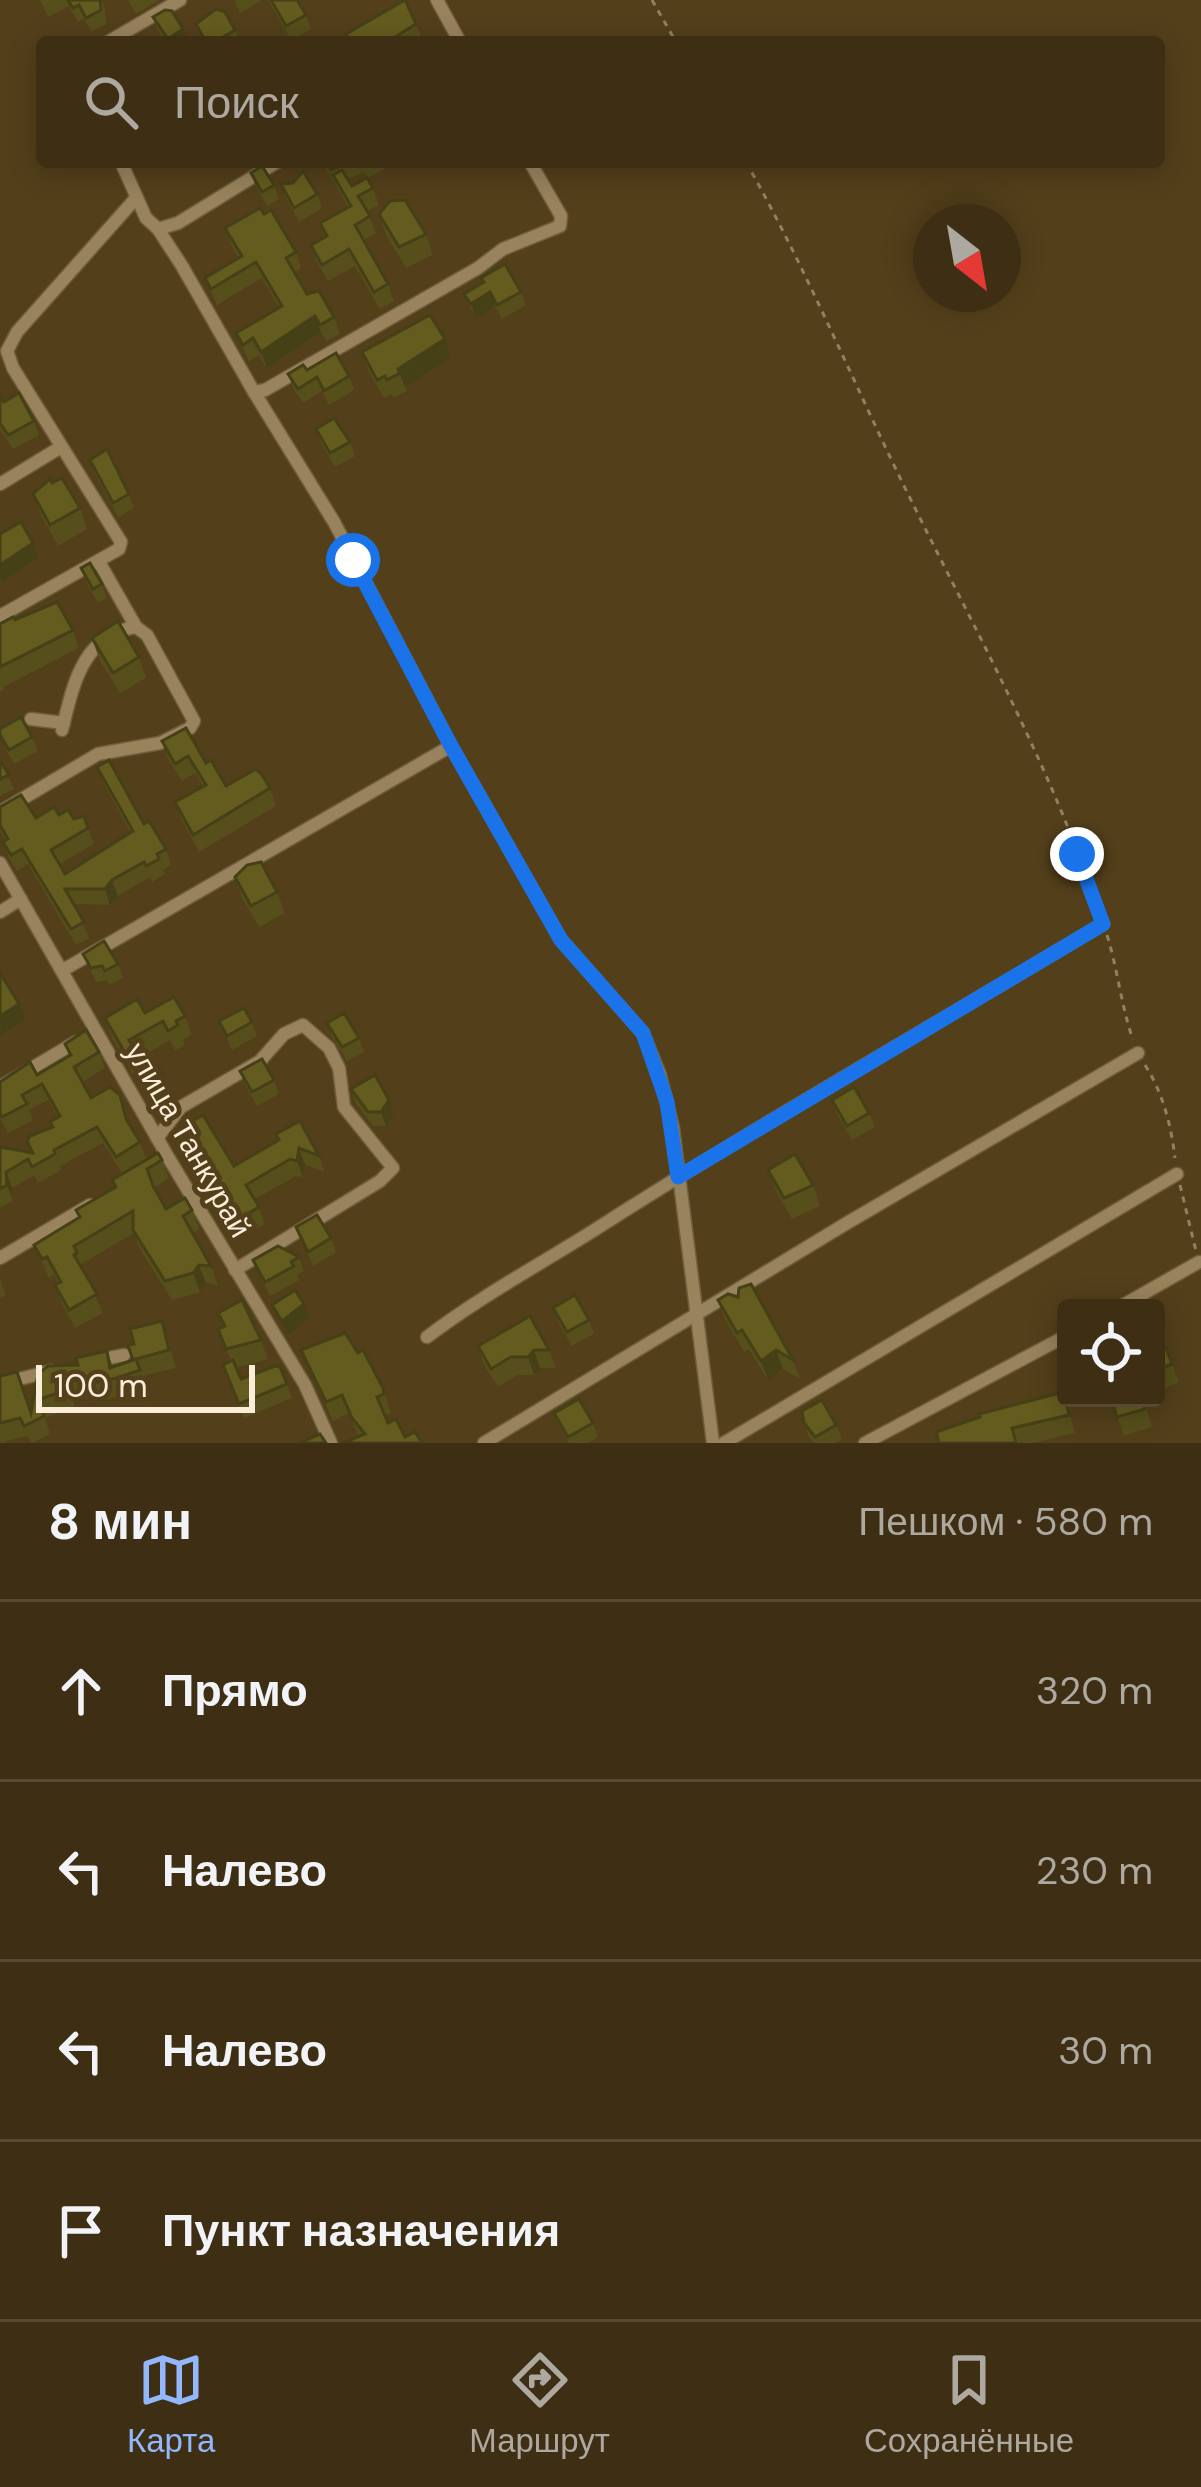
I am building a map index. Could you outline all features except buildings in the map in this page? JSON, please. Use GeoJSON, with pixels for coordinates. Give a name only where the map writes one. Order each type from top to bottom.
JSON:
{"type":"FeatureCollection","features":[{"type":"Feature","properties":{"kind":"street"},"geometry":{"type":"LineString","coordinates":[[118,36],[180,0]]}},
{"type":"Feature","properties":{"kind":"street"},"geometry":{"type":"LineString","coordinates":[[437,0],[457,36]]}},
{"type":"Feature","properties":{"kind":"street"},"geometry":{"type":"LineString","coordinates":[[124,168],[146,218]]}},
{"type":"Feature","properties":{"kind":"street"},"geometry":{"type":"LineString","coordinates":[[158,229],[178,223],[267,168]]}},
{"type":"Feature","properties":{"kind":"street"},"geometry":{"type":"LineString","coordinates":[[254,392],[478,268],[503,249],[560,226],[561,216],[533,168]]}},
{"type":"Feature","properties":{"kind":"street"},"geometry":{"type":"LineString","coordinates":[[0,616],[119,549],[121,542],[13,368],[8,351],[17,332],[136,198]]}},
{"type":"Feature","properties":{"kind":"street"},"geometry":{"type":"LineString","coordinates":[[122,216],[131,211],[158,229],[334,522],[451,746],[561,940],[643,1033],[669,1110],[713,1443]]}},
{"type":"Feature","properties":{"kind":"street"},"geometry":{"type":"LineString","coordinates":[[0,484],[61,447]]}},
{"type":"Feature","properties":{"kind":"street"},"geometry":{"type":"LineString","coordinates":[[0,812],[98,754],[160,743],[190,728],[194,721],[147,635],[136,627],[99,562]]}},
{"type":"Feature","properties":{"kind":"street"},"geometry":{"type":"LineString","coordinates":[[31,719],[63,726],[78,667],[98,644],[136,627]]}},
{"type":"Feature","properties":{"kind":"street"},"geometry":{"type":"LineString","coordinates":[[63,970],[451,746]]}},
{"type":"Feature","properties":{"kind":"street","name":"улица Танкурай"},"geometry":{"type":"LineString","coordinates":[[0,863],[305,1385],[331,1443]]}},
{"type":"Feature","properties":{"kind":"street"},"geometry":{"type":"LineString","coordinates":[[0,912],[21,899]]}},
{"type":"Feature","properties":{"kind":"street"},"geometry":{"type":"LineString","coordinates":[[427,1337],[483,1295],[1103,924]]}},
{"type":"Feature","properties":{"kind":"street"},"geometry":{"type":"LineString","coordinates":[[158,1138],[181,1107],[260,1061],[284,1034],[303,1024],[328,1048],[339,1068],[344,1107],[393,1168],[380,1181],[235,1270]]}},
{"type":"Feature","properties":{"kind":"street"},"geometry":{"type":"LineString","coordinates":[[0,1087],[98,1030]]}},
{"type":"Feature","properties":{"kind":"street"},"geometry":{"type":"LineString","coordinates":[[484,1443],[1138,1053]]}},
{"type":"Feature","properties":{"kind":"street"},"geometry":{"type":"LineString","coordinates":[[150,1168],[168,1157]]}},
{"type":"Feature","properties":{"kind":"street"},"geometry":{"type":"LineString","coordinates":[[724,1443],[1177,1174]]}},
{"type":"Feature","properties":{"kind":"street"},"geometry":{"type":"LineString","coordinates":[[0,1258],[95,1202]]}},
{"type":"Feature","properties":{"kind":"street"},"geometry":{"type":"LineString","coordinates":[[1134,1299],[1199,1262]]}},
{"type":"Feature","properties":{"kind":"street"},"geometry":{"type":"LineString","coordinates":[[866,1443],[1057,1341]]}},
{"type":"Feature","properties":{"kind":"street"},"geometry":{"type":"LineString","coordinates":[[86,1363],[124,1354]]}},
{"type":"Feature","properties":{"kind":"street"},"geometry":{"type":"LineString","coordinates":[[0,1384],[67,1367]]}},
{"type":"Feature","properties":{"kind":"path"},"geometry":{"type":"LineString","coordinates":[[652,0],[673,36]]}},
{"type":"Feature","properties":{"kind":"path"},"geometry":{"type":"LineString","coordinates":[[749,168],[1002,681],[1065,823],[1103,924],[1120,981],[1118,998],[1171,1130],[1199,1262]]}},
{"type":"Feature","properties":{"kind":"route"},"geometry":{"type":"LineString","coordinates":[[353,560],[561,940],[643,1033],[667,1102],[678,1177],[1103,924],[1077,854]]}}]}
